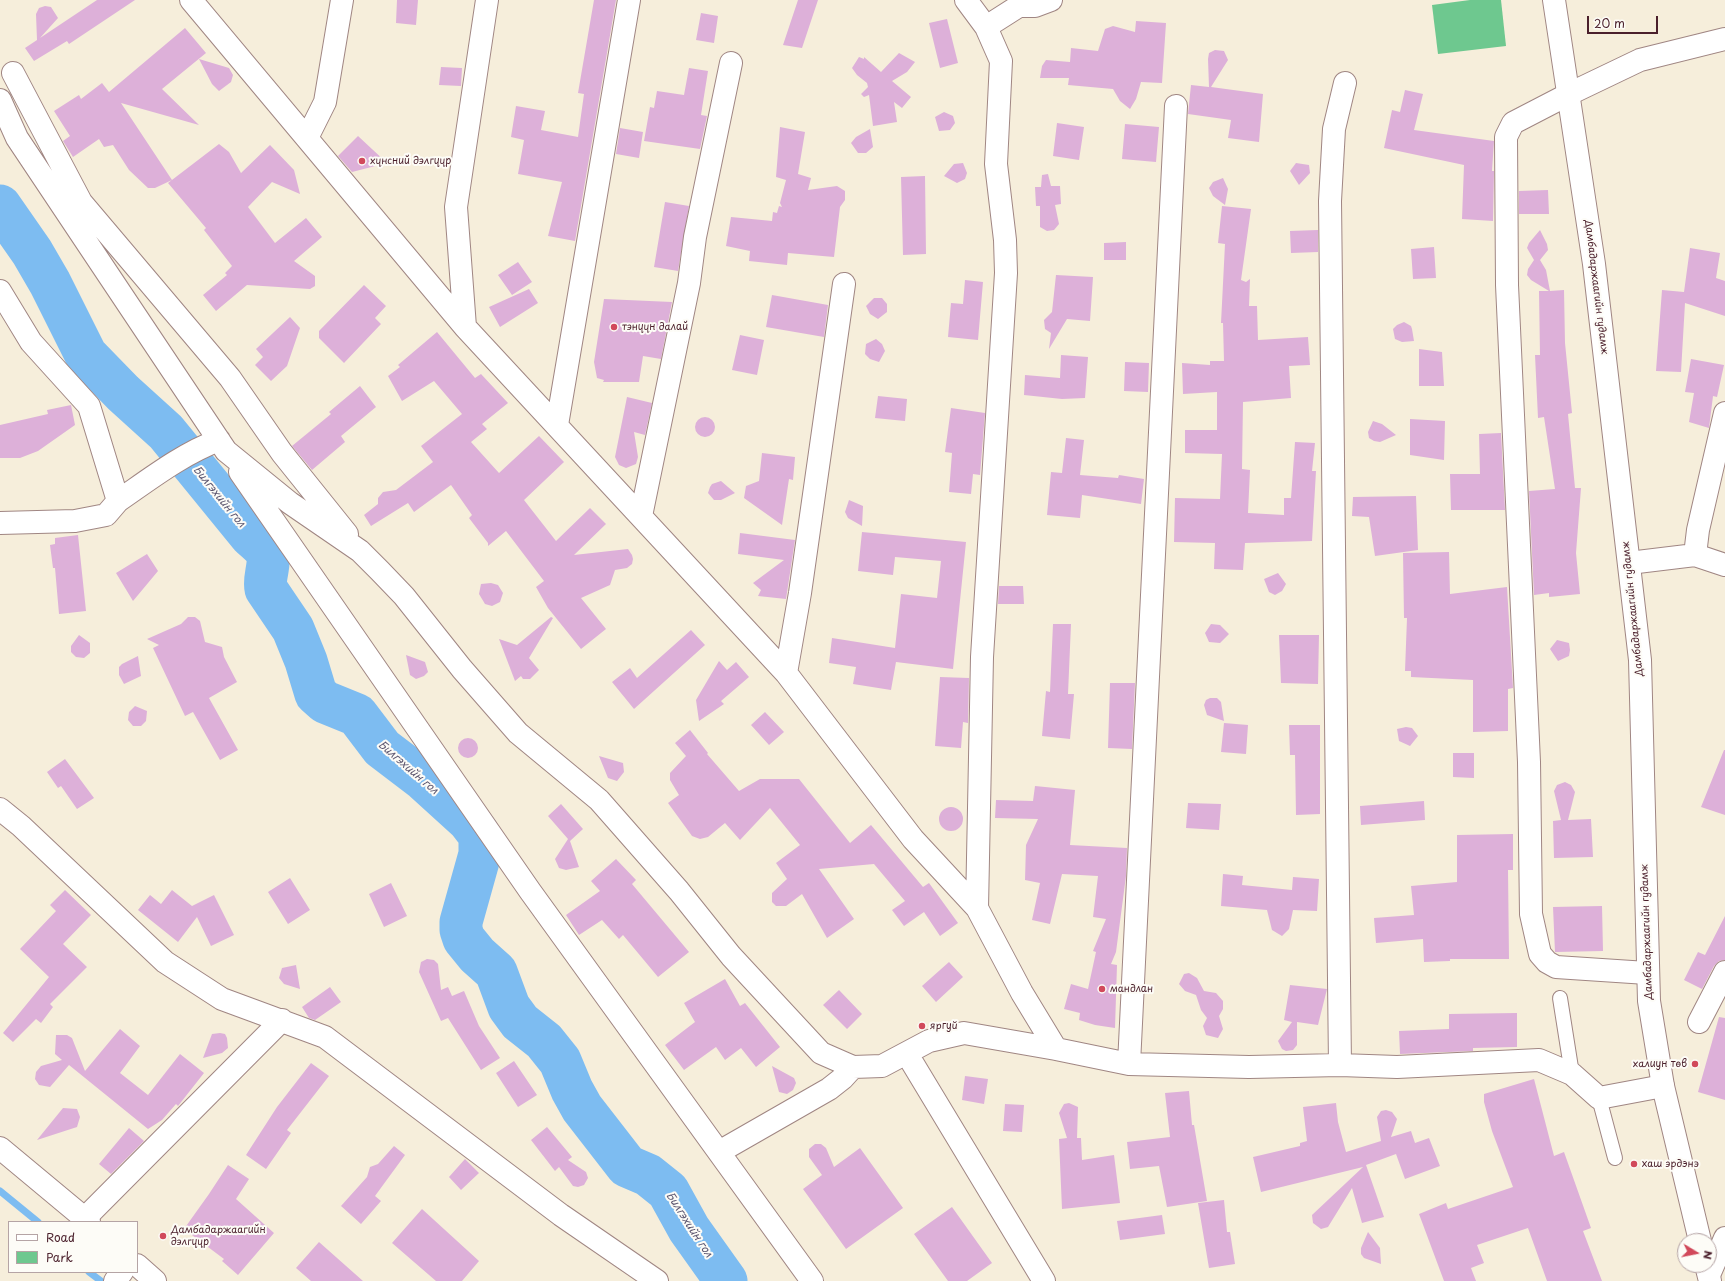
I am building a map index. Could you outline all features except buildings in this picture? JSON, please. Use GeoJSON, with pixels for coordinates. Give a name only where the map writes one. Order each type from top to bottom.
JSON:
{"type":"FeatureCollection","features":[{"type":"Feature","properties":{"kind":"street"},"geometry":{"type":"LineString","coordinates":[[307,138],[324,102],[342,0]]}},
{"type":"Feature","properties":{"kind":"street"},"geometry":{"type":"LineString","coordinates":[[465,327],[456,207],[487,0]]}},
{"type":"Feature","properties":{"kind":"street"},"geometry":{"type":"LineString","coordinates":[[556,425],[629,0]]}},
{"type":"Feature","properties":{"kind":"street"},"geometry":{"type":"LineString","coordinates":[[966,0],[986,27],[1001,61],[996,164],[1005,240],[1006,273],[982,657],[977,908]]}},
{"type":"Feature","properties":{"kind":"street"},"geometry":{"type":"LineString","coordinates":[[986,27],[1019,6],[1035,6],[1052,0]]}},
{"type":"Feature","properties":{"kind":"street","name":"Дамбадаржаагийн гудамж"},"geometry":{"type":"LineString","coordinates":[[1554,0],[1594,264],[1640,660],[1647,973],[1650,1008],[1664,1086],[1698,1233]]}},
{"type":"Feature","properties":{"kind":"street"},"geometry":{"type":"LineString","coordinates":[[196,3],[465,327],[786,673],[913,839],[977,908],[1022,993],[1056,1048]]}},
{"type":"Feature","properties":{"kind":"street"},"geometry":{"type":"LineString","coordinates":[[1647,973],[1556,967],[1547,962],[1540,954],[1531,914],[1529,762],[1507,286],[1506,137],[1514,123],[1569,94],[1640,60],[1725,39]]}},
{"type":"Feature","properties":{"kind":"street"},"geometry":{"type":"LineString","coordinates":[[641,516],[689,282],[696,229],[731,63]]}},
{"type":"Feature","properties":{"kind":"street"},"geometry":{"type":"LineString","coordinates":[[13,73],[81,202],[230,378],[282,453],[360,551],[404,596],[462,669],[518,733],[599,800],[679,891],[731,956],[820,1053],[853,1067],[882,1066],[930,1041],[964,1033],[1056,1048],[1129,1064],[1249,1067],[1340,1065],[1398,1067],[1539,1060],[1572,1074],[1599,1098],[1664,1086]]}},
{"type":"Feature","properties":{"kind":"street"},"geometry":{"type":"LineString","coordinates":[[1340,1065],[1330,200],[1334,129],[1345,83]]}},
{"type":"Feature","properties":{"kind":"street"},"geometry":{"type":"LineString","coordinates":[[0,100],[17,138],[216,446],[530,891],[812,1281]]}},
{"type":"Feature","properties":{"kind":"street"},"geometry":{"type":"LineString","coordinates":[[1129,1064],[1176,106]]}},
{"type":"Feature","properties":{"kind":"street"},"geometry":{"type":"LineString","coordinates":[[786,673],[800,593],[844,284]]}},
{"type":"Feature","properties":{"kind":"street"},"geometry":{"type":"LineString","coordinates":[[0,291],[31,342],[89,406],[118,501]]}},
{"type":"Feature","properties":{"kind":"street"},"geometry":{"type":"LineString","coordinates":[[1695,555],[1698,530],[1725,414]]}},
{"type":"Feature","properties":{"kind":"street"},"geometry":{"type":"LineString","coordinates":[[216,446],[290,503],[360,551]]}},
{"type":"Feature","properties":{"kind":"street"},"geometry":{"type":"LineString","coordinates":[[0,523],[75,521],[106,515],[118,501],[155,475],[216,446]]}},
{"type":"Feature","properties":{"kind":"street"},"geometry":{"type":"LineString","coordinates":[[1629,563],[1695,555],[1725,565]]}},
{"type":"Feature","properties":{"kind":"street"},"geometry":{"type":"LineString","coordinates":[[0,809],[21,826],[165,962],[222,999],[325,1037],[561,1215],[657,1281]]}},
{"type":"Feature","properties":{"kind":"street"},"geometry":{"type":"LineString","coordinates":[[1699,1022],[1725,972]]}},
{"type":"Feature","properties":{"kind":"street"},"geometry":{"type":"LineString","coordinates":[[0,1148],[87,1220],[282,1020]]}},
{"type":"Feature","properties":{"kind":"street"},"geometry":{"type":"LineString","coordinates":[[907,1054],[1044,1281]]}},
{"type":"Feature","properties":{"kind":"street"},"geometry":{"type":"LineString","coordinates":[[719,1152],[829,1089],[843,1078],[853,1067]]}},
{"type":"Feature","properties":{"kind":"street"},"geometry":{"type":"LineString","coordinates":[[1708,1274],[1725,1238]]}},
{"type":"Feature","properties":{"kind":"street"},"geometry":{"type":"LineString","coordinates":[[138,1266],[155,1281]]}},
{"type":"Feature","properties":{"kind":"lane"},"geometry":{"type":"LineString","coordinates":[[1560,998],[1572,1074]]}},
{"type":"Feature","properties":{"kind":"lane"},"geometry":{"type":"LineString","coordinates":[[1599,1098],[1615,1158]]}},
{"type":"Feature","properties":{"kind":"green space"},"geometry":{"type":"Polygon","coordinates":[[[1470,0],[1501,0],[1506,46],[1438,54],[1432,5],[1470,0]]]}},
{"type":"Feature","properties":{"kind":"waterway","name":"Билгэхийн гол"},"geometry":{"type":"LineString","coordinates":[[0,206],[32,252],[50,283],[86,355],[123,393],[166,432],[250,535],[266,551],[268,556],[265,584],[266,589],[293,629],[306,661],[316,694],[325,702],[357,715],[382,748],[424,780],[468,820],[478,833],[480,838],[480,854],[461,922],[461,930],[464,939],[477,955],[496,972],[509,1007],[520,1022],[544,1041],[560,1061],[572,1090],[582,1108],[627,1166],[648,1175],[668,1191],[689,1229],[726,1281]]}},
{"type":"Feature","properties":{"kind":"waterway"},"geometry":{"type":"LineString","coordinates":[[0,1191],[37,1221]]}},
{"type":"Feature","properties":{"kind":"waterway"},"geometry":{"type":"LineString","coordinates":[[90,1273],[101,1281]]}},
{"type":"Feature","properties":{"kind":"place","name":"хүнсний дэлгүүр"},"geometry":{"type":"Point","coordinates":[362,161]}},
{"type":"Feature","properties":{"kind":"place","name":"тэнүүн далай"},"geometry":{"type":"Point","coordinates":[614,327]}},
{"type":"Feature","properties":{"kind":"place","name":"мандлан"},"geometry":{"type":"Point","coordinates":[1102,989]}},
{"type":"Feature","properties":{"kind":"place","name":"яргуй"},"geometry":{"type":"Point","coordinates":[922,1026]}},
{"type":"Feature","properties":{"kind":"place","name":"халиун төв"},"geometry":{"type":"Point","coordinates":[1695,1064]}},
{"type":"Feature","properties":{"kind":"place","name":"хаш эрдэнэ"},"geometry":{"type":"Point","coordinates":[1634,1164]}},
{"type":"Feature","properties":{"kind":"place","name":"Дамбадаржаагийн дэлгүүр"},"geometry":{"type":"Point","coordinates":[163,1236]}}]}
